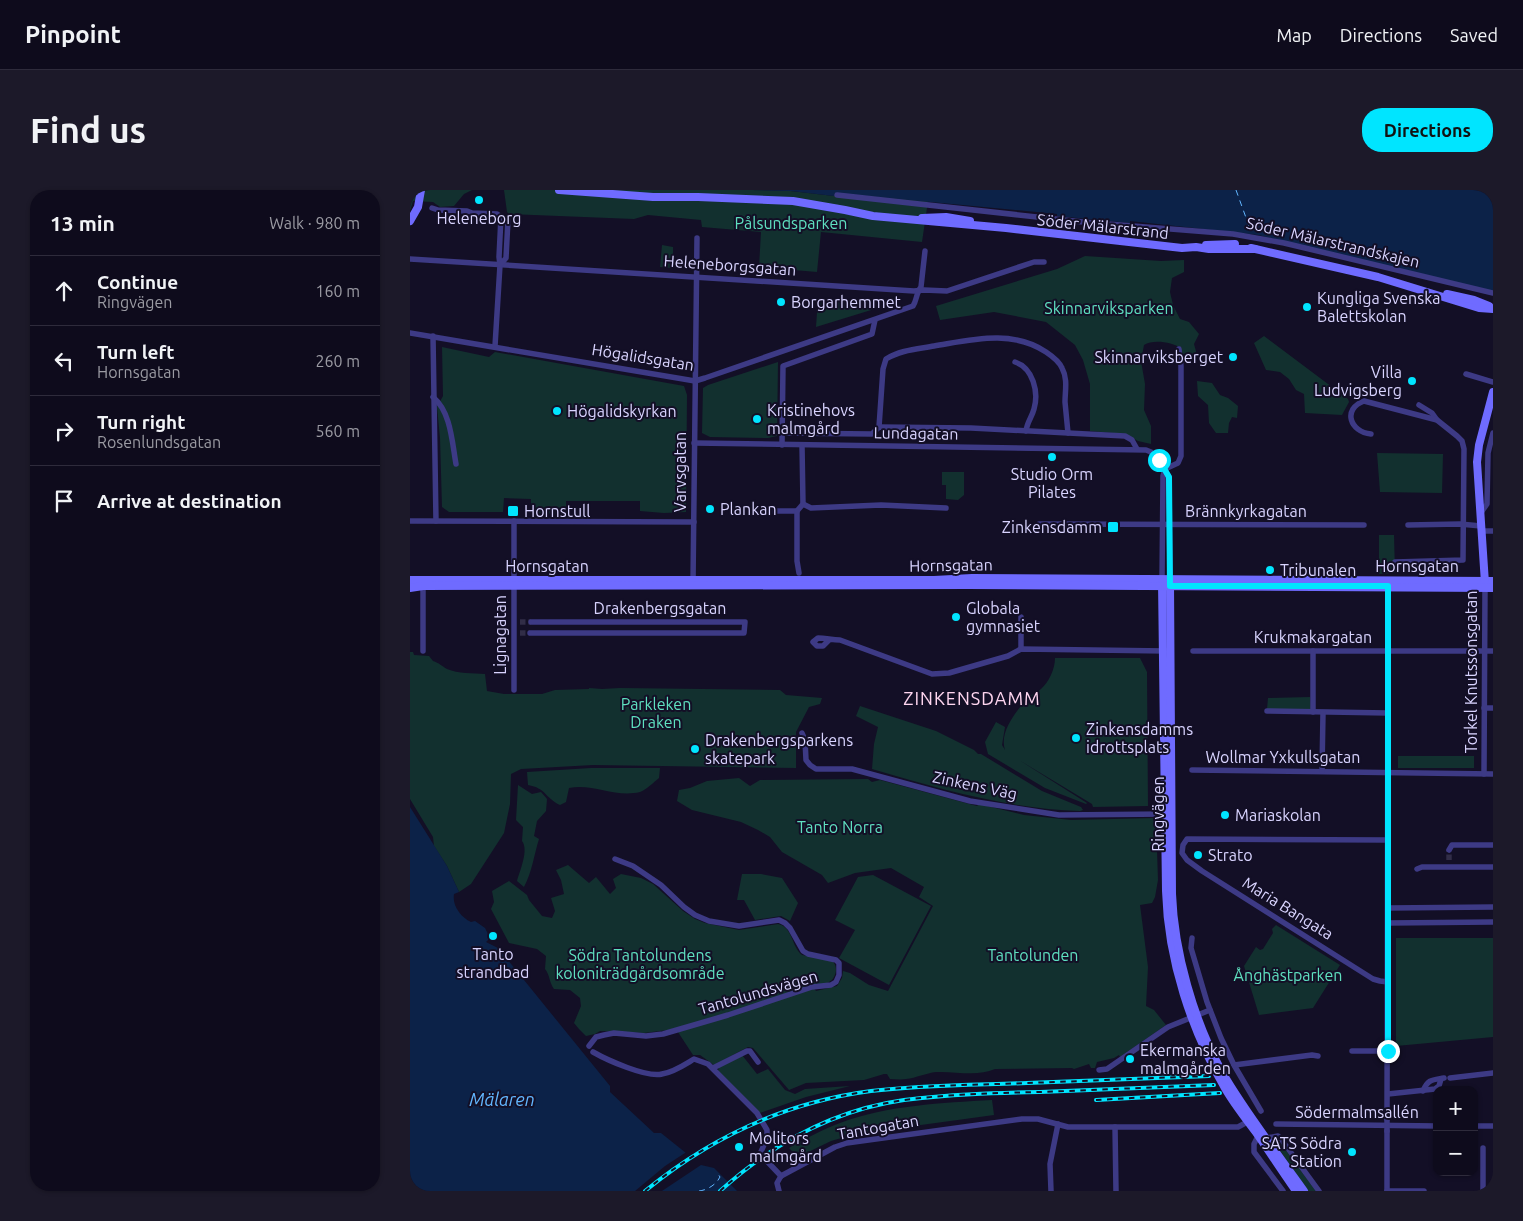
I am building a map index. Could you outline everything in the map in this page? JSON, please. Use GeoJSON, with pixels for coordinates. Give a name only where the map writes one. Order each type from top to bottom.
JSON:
{"type":"FeatureCollection","features":[{"type":"Feature","properties":{"kind":"main road"},"geometry":{"type":"LineString","coordinates":[[410,221],[420,203],[421,190]]}},
{"type":"Feature","properties":{"kind":"main road","name":"Söder Mälarstrand"},"geometry":{"type":"LineString","coordinates":[[559,190],[653,197],[698,196],[793,202],[900,220],[946,217],[993,224],[1006,228],[1182,248],[1222,244],[1244,245],[1378,277],[1479,308],[1493,309],[1474,300],[1435,291],[1426,291]]}},
{"type":"Feature","properties":{"kind":"main road","name":"Torkel Knutssonsgatan"},"geometry":{"type":"LineString","coordinates":[[1489,584],[1481,528],[1478,455],[1493,392]]}},
{"type":"Feature","properties":{"kind":"main road","name":"Hornsgatan"},"geometry":{"type":"LineString","coordinates":[[410,580],[514,583]]}},
{"type":"Feature","properties":{"kind":"main road","name":"Hornsgatan"},"geometry":{"type":"LineString","coordinates":[[410,588],[514,583],[693,582],[1489,584]]}},
{"type":"Feature","properties":{"kind":"main road","name":"Ringvägen"},"geometry":{"type":"LineString","coordinates":[[1166,583],[1169,892],[1167,917],[1172,949],[1195,1017],[1218,1076],[1267,1138],[1304,1191]]}},
{"type":"Feature","properties":{"kind":"main road","name":"Ringvägen"},"geometry":{"type":"LineString","coordinates":[[1251,1120],[1258,1136],[1296,1191]]}},
{"type":"Feature","properties":{"kind":"street","name":"Söder Mälarstrandskajen"},"geometry":{"type":"LineString","coordinates":[[837,195],[1084,222],[1233,234],[1284,242],[1493,294]]}},
{"type":"Feature","properties":{"kind":"street"},"geometry":{"type":"LineString","coordinates":[[432,208],[497,214],[501,217],[495,346]]}},
{"type":"Feature","properties":{"kind":"street"},"geometry":{"type":"LineString","coordinates":[[500,265],[506,258],[508,220]]}},
{"type":"Feature","properties":{"kind":"street","name":"Varvsgatan"},"geometry":{"type":"LineString","coordinates":[[693,582],[696,238]]}},
{"type":"Feature","properties":{"kind":"street"},"geometry":{"type":"LineString","coordinates":[[917,291],[921,287],[925,251]]}},
{"type":"Feature","properties":{"kind":"street","name":"Heleneborgsgatan"},"geometry":{"type":"LineString","coordinates":[[410,259],[947,292],[1034,262],[1044,262]]}},
{"type":"Feature","properties":{"kind":"street","name":"Högalidsgatan"},"geometry":{"type":"LineString","coordinates":[[410,333],[695,380],[913,306],[916,302],[917,291]]}},
{"type":"Feature","properties":{"kind":"street"},"geometry":{"type":"LineString","coordinates":[[782,445],[783,366],[786,363],[872,334],[875,320]]}},
{"type":"Feature","properties":{"kind":"street","name":"Högalidsgatan"},"geometry":{"type":"LineString","coordinates":[[410,329],[422,331],[432,336]]}},
{"type":"Feature","properties":{"kind":"street"},"geometry":{"type":"LineString","coordinates":[[432,336],[436,521]]}},
{"type":"Feature","properties":{"kind":"street"},"geometry":{"type":"LineString","coordinates":[[879,427],[883,369],[886,359],[894,354],[979,338],[999,337],[1018,340],[1041,348],[1062,366],[1066,383],[1065,402],[1068,433]]}},
{"type":"Feature","properties":{"kind":"street"},"geometry":{"type":"LineString","coordinates":[[1165,469],[1178,463],[1181,456],[1182,366],[1179,349]]}},
{"type":"Feature","properties":{"kind":"street"},"geometry":{"type":"LineString","coordinates":[[1015,362],[1022,364],[1027,370],[1034,382],[1036,392],[1034,407],[1027,423],[1026,431]]}},
{"type":"Feature","properties":{"kind":"street"},"geometry":{"type":"LineString","coordinates":[[1466,374],[1493,382]]}},
{"type":"Feature","properties":{"kind":"street"},"geometry":{"type":"LineString","coordinates":[[434,397],[441,403],[446,416],[456,464]]}},
{"type":"Feature","properties":{"kind":"street"},"geometry":{"type":"LineString","coordinates":[[1371,434],[1364,433],[1351,420],[1352,408],[1364,400],[1437,420]]}},
{"type":"Feature","properties":{"kind":"street"},"geometry":{"type":"LineString","coordinates":[[1395,562],[1463,560],[1464,448],[1458,436],[1437,420],[1432,413],[1419,405]]}},
{"type":"Feature","properties":{"kind":"street","name":"Lundagatan"},"geometry":{"type":"LineString","coordinates":[[782,433],[872,434],[879,427],[1026,431],[1125,436],[1132,440],[1137,449]]}},
{"type":"Feature","properties":{"kind":"street"},"geometry":{"type":"LineString","coordinates":[[1480,514],[1487,504],[1490,487],[1488,453],[1493,432]]}},
{"type":"Feature","properties":{"kind":"street","name":"Lundagatan"},"geometry":{"type":"LineString","coordinates":[[694,443],[1137,449],[1146,450],[1155,456]]}},
{"type":"Feature","properties":{"kind":"street"},"geometry":{"type":"LineString","coordinates":[[799,573],[797,561],[798,511],[803,504],[802,445]]}},
{"type":"Feature","properties":{"kind":"street","name":"Ringvägen"},"geometry":{"type":"LineString","coordinates":[[1155,456],[1169,477],[1166,525],[1166,583]]}},
{"type":"Feature","properties":{"kind":"street"},"geometry":{"type":"LineString","coordinates":[[803,504],[811,508],[858,505],[946,508]]}},
{"type":"Feature","properties":{"kind":"street"},"geometry":{"type":"LineString","coordinates":[[769,511],[798,511]]}},
{"type":"Feature","properties":{"kind":"street"},"geometry":{"type":"LineString","coordinates":[[410,521],[694,522]]}},
{"type":"Feature","properties":{"kind":"street","name":"Lignagatan"},"geometry":{"type":"LineString","coordinates":[[514,521],[514,583],[517,622],[514,690]]}},
{"type":"Feature","properties":{"kind":"street","name":"Brännkyrkagatan"},"geometry":{"type":"LineString","coordinates":[[1039,524],[1364,525]]}},
{"type":"Feature","properties":{"kind":"street"},"geometry":{"type":"LineString","coordinates":[[1408,525],[1464,524],[1493,530]]}},
{"type":"Feature","properties":{"kind":"street"},"geometry":{"type":"LineString","coordinates":[[1388,583],[1387,1191],[1424,1191]]}},
{"type":"Feature","properties":{"kind":"street","name":"Torkel Knutssonsgatan"},"geometry":{"type":"LineString","coordinates":[[1484,774],[1484,650],[1489,584]]}},
{"type":"Feature","properties":{"kind":"street"},"geometry":{"type":"LineString","coordinates":[[423,586],[423,651]]}},
{"type":"Feature","properties":{"kind":"street"},"geometry":{"type":"LineString","coordinates":[[1021,617],[1021,650]]}},
{"type":"Feature","properties":{"kind":"street","name":"Drakenbergsgatan"},"geometry":{"type":"LineString","coordinates":[[530,622],[745,622],[744,633],[530,633]]}},
{"type":"Feature","properties":{"kind":"street"},"geometry":{"type":"LineString","coordinates":[[829,640],[847,642],[932,674],[949,673],[1008,656],[1021,650],[1167,651]]}},
{"type":"Feature","properties":{"kind":"street","name":"Krukmakargatan"},"geometry":{"type":"LineString","coordinates":[[1192,652],[1493,650]]}},
{"type":"Feature","properties":{"kind":"street"},"geometry":{"type":"LineString","coordinates":[[1313,651],[1313,712]]}},
{"type":"Feature","properties":{"kind":"street"},"geometry":{"type":"LineString","coordinates":[[1484,708],[1493,708]]}},
{"type":"Feature","properties":{"kind":"street"},"geometry":{"type":"LineString","coordinates":[[1267,711],[1388,713]]}},
{"type":"Feature","properties":{"kind":"street"},"geometry":{"type":"LineString","coordinates":[[1322,713],[1322,771]]}},
{"type":"Feature","properties":{"kind":"street","name":"Zinkens Väg"},"geometry":{"type":"LineString","coordinates":[[802,733],[805,740],[806,760],[816,769],[852,769],[970,801],[1059,815],[1168,814]]}},
{"type":"Feature","properties":{"kind":"street","name":"Wollmar Yxkullsgatan"},"geometry":{"type":"LineString","coordinates":[[1192,770],[1493,774]]}},
{"type":"Feature","properties":{"kind":"street","name":"Maria Bangata"},"geometry":{"type":"LineString","coordinates":[[1388,840],[1187,839],[1182,848],[1183,857],[1202,871],[1373,979],[1380,982],[1388,982]]}},
{"type":"Feature","properties":{"kind":"street"},"geometry":{"type":"LineString","coordinates":[[1449,850],[1452,845],[1493,845]]}},
{"type":"Feature","properties":{"kind":"street","name":"Tantolundsvägen"},"geometry":{"type":"LineString","coordinates":[[615,859],[633,866],[661,885],[684,907],[704,919],[739,926],[779,920],[785,923],[803,951],[808,954],[836,960],[839,963],[840,969],[836,982],[831,985],[812,988],[663,1034],[646,1036],[614,1033],[596,1037],[591,1049],[611,1062],[656,1075],[673,1072],[694,1059],[714,1068]]}},
{"type":"Feature","properties":{"kind":"street"},"geometry":{"type":"LineString","coordinates":[[1417,869],[1422,866],[1449,863],[1493,868]]}},
{"type":"Feature","properties":{"kind":"street"},"geometry":{"type":"LineString","coordinates":[[1388,908],[1493,907]]}},
{"type":"Feature","properties":{"kind":"street"},"geometry":{"type":"LineString","coordinates":[[1388,923],[1493,922]]}},
{"type":"Feature","properties":{"kind":"street"},"geometry":{"type":"LineString","coordinates":[[1192,938],[1191,948],[1210,1010],[1234,1065],[1261,1111]]}},
{"type":"Feature","properties":{"kind":"street"},"geometry":{"type":"LineString","coordinates":[[1099,1070],[1107,1069],[1168,1027],[1210,1010]]}},
{"type":"Feature","properties":{"kind":"street"},"geometry":{"type":"LineString","coordinates":[[758,1062],[750,1051],[747,1051],[714,1068],[757,1113],[767,1130],[767,1138],[760,1154],[781,1176],[777,1183],[779,1191]]}},
{"type":"Feature","properties":{"kind":"street"},"geometry":{"type":"LineString","coordinates":[[1352,1052],[1388,1051]]}},
{"type":"Feature","properties":{"kind":"street"},"geometry":{"type":"LineString","coordinates":[[1234,1065],[1312,1055],[1318,1056]]}},
{"type":"Feature","properties":{"kind":"street"},"geometry":{"type":"LineString","coordinates":[[1423,1090],[1431,1079],[1493,1073]]}},
{"type":"Feature","properties":{"kind":"street"},"geometry":{"type":"LineString","coordinates":[[1388,1094],[1435,1089],[1445,1078]]}},
{"type":"Feature","properties":{"kind":"street","name":"Tantogatan"},"geometry":{"type":"LineString","coordinates":[[781,1176],[835,1147],[858,1141],[1022,1119],[1038,1119],[1068,1126],[1115,1127],[1238,1127],[1251,1120]]}},
{"type":"Feature","properties":{"kind":"street"},"geometry":{"type":"LineString","coordinates":[[1051,1191],[1050,1164],[1058,1124]]}},
{"type":"Feature","properties":{"kind":"street","name":"Södermalmsallén"},"geometry":{"type":"LineString","coordinates":[[1276,1124],[1433,1126]]}},
{"type":"Feature","properties":{"kind":"street"},"geometry":{"type":"LineString","coordinates":[[1478,1126],[1493,1126]]}},
{"type":"Feature","properties":{"kind":"street"},"geometry":{"type":"LineString","coordinates":[[1115,1127],[1116,1191]]}},
{"type":"Feature","properties":{"kind":"street"},"geometry":{"type":"LineString","coordinates":[[1258,1136],[1254,1144],[1254,1152],[1282,1191]]}},
{"type":"Feature","properties":{"kind":"street","name":"Ringvägen"},"geometry":{"type":"LineString","coordinates":[[1267,1138],[1278,1136],[1281,1139],[1319,1191]]}},
{"type":"Feature","properties":{"kind":"street"},"geometry":{"type":"LineString","coordinates":[[1483,1148],[1483,1191]]}},
{"type":"Feature","properties":{"kind":"green space"},"geometry":{"type":"Polygon","coordinates":[[[410,190],[472,190],[464,194],[454,206],[440,207],[433,202],[413,201],[410,211],[410,190]]]}},
{"type":"Feature","properties":{"kind":"green space","name":"Pålsundsparken"},"geometry":{"type":"Polygon","coordinates":[[[504,190],[791,191],[834,196],[835,193],[928,201],[922,242],[821,232],[817,272],[759,267],[761,232],[702,227],[701,220],[648,215],[634,219],[509,214],[507,212],[504,190]]]}},
{"type":"Feature","properties":{"kind":"green space"},"geometry":{"type":"Polygon","coordinates":[[[662,245],[673,247],[673,268],[660,267],[662,245]]]}},
{"type":"Feature","properties":{"kind":"green space","name":"Skinnarviksparken"},"geometry":{"type":"Polygon","coordinates":[[[1085,256],[1161,261],[1184,260],[1184,272],[1172,278],[1170,292],[1173,305],[1180,319],[1189,322],[1199,334],[1194,344],[1197,355],[1183,356],[1181,348],[1168,343],[1152,342],[1144,345],[1141,361],[1145,384],[1144,410],[1151,426],[1151,444],[1138,441],[1125,434],[1090,431],[1090,384],[1083,360],[1075,345],[1046,322],[994,312],[940,320],[936,306],[1057,269],[1085,256]]]}},
{"type":"Feature","properties":{"kind":"green space"},"geometry":{"type":"Polygon","coordinates":[[[818,298],[894,303],[816,327],[818,298]]]}},
{"type":"Feature","properties":{"kind":"green space"},"geometry":{"type":"Polygon","coordinates":[[[1264,336],[1348,399],[1349,402],[1342,415],[1305,413],[1304,394],[1296,390],[1289,379],[1280,372],[1266,370],[1254,343],[1264,336]]]}},
{"type":"Feature","properties":{"kind":"green space"},"geometry":{"type":"Polygon","coordinates":[[[442,347],[489,357],[495,352],[684,386],[687,395],[686,512],[640,511],[640,501],[566,501],[566,514],[531,513],[531,499],[504,498],[503,512],[449,512],[442,507],[437,407],[443,396],[442,347]]]}},
{"type":"Feature","properties":{"kind":"green space"},"geometry":{"type":"Polygon","coordinates":[[[778,362],[777,436],[768,438],[710,437],[702,433],[703,388],[778,362]]]}},
{"type":"Feature","properties":{"kind":"green space"},"geometry":{"type":"Polygon","coordinates":[[[1197,381],[1212,383],[1220,395],[1228,398],[1238,406],[1237,418],[1232,417],[1228,433],[1216,433],[1209,423],[1208,405],[1198,396],[1197,381]]]}},
{"type":"Feature","properties":{"kind":"green space"},"geometry":{"type":"Polygon","coordinates":[[[1377,453],[1443,454],[1442,493],[1380,492],[1377,453]]]}},
{"type":"Feature","properties":{"kind":"green space"},"geometry":{"type":"Polygon","coordinates":[[[942,472],[964,472],[964,495],[958,500],[946,499],[946,485],[942,485],[942,472]]]}},
{"type":"Feature","properties":{"kind":"green space"},"geometry":{"type":"Polygon","coordinates":[[[1379,535],[1394,535],[1395,573],[1379,574],[1379,535]]]}},
{"type":"Feature","properties":{"kind":"green space","name":"Parkleken Draken"},"geometry":{"type":"Polygon","coordinates":[[[410,652],[413,652],[414,655],[429,656],[433,661],[451,671],[485,674],[487,691],[504,694],[542,694],[555,690],[589,688],[780,690],[786,695],[822,698],[820,704],[809,707],[796,732],[796,768],[593,765],[521,769],[511,774],[510,804],[504,833],[471,884],[459,892],[447,866],[434,846],[433,837],[410,799],[410,652]]]}},
{"type":"Feature","properties":{"kind":"green space","name":"Zinkensdamms idrottsplats"},"geometry":{"type":"Polygon","coordinates":[[[1055,658],[1140,658],[1147,672],[1148,806],[1093,807],[1092,804],[1019,760],[1087,803],[1045,788],[988,754],[985,742],[996,722],[1005,727],[1002,745],[1005,750],[1004,736],[1006,729],[1018,709],[1029,697],[1047,683],[1053,671],[1055,658]]]}},
{"type":"Feature","properties":{"kind":"green space"},"geometry":{"type":"Polygon","coordinates":[[[1310,697],[1311,709],[1267,709],[1268,698],[1310,697]]]}},
{"type":"Feature","properties":{"kind":"green space"},"geometry":{"type":"Polygon","coordinates":[[[860,706],[936,731],[974,750],[1042,791],[1081,807],[1083,810],[1027,806],[975,797],[872,769],[874,744],[878,727],[856,716],[860,706]]]}},
{"type":"Feature","properties":{"kind":"green space"},"geometry":{"type":"Polygon","coordinates":[[[1398,756],[1474,756],[1474,768],[1398,768],[1398,756]]]}},
{"type":"Feature","properties":{"kind":"green space"},"geometry":{"type":"Polygon","coordinates":[[[591,768],[660,768],[659,778],[640,792],[622,793],[587,787],[569,788],[566,802],[560,805],[538,788],[528,785],[527,772],[591,768]]]}},
{"type":"Feature","properties":{"kind":"green space"},"geometry":{"type":"Polygon","coordinates":[[[739,778],[750,786],[760,780],[868,779],[872,782],[880,780],[977,806],[979,804],[1024,815],[1071,820],[1155,818],[1158,824],[1158,880],[1152,903],[1140,905],[1148,967],[1146,1006],[1154,1010],[1166,1025],[1120,1057],[1119,1055],[1097,1062],[1095,1068],[1091,1068],[1089,1064],[1074,1069],[995,1069],[981,1073],[936,1072],[902,1079],[890,1079],[887,1074],[884,1074],[864,1080],[806,1083],[789,1090],[753,1048],[748,1047],[714,1065],[700,1055],[693,1055],[676,1029],[644,1033],[600,1031],[586,1036],[574,1023],[581,1006],[580,998],[570,990],[554,989],[545,969],[546,956],[537,949],[509,943],[491,909],[494,902],[492,891],[509,881],[527,895],[542,916],[552,918],[555,911],[551,898],[564,894],[561,880],[556,870],[568,865],[589,883],[596,877],[610,894],[616,888],[613,879],[621,874],[641,878],[653,884],[683,911],[705,923],[739,930],[778,924],[783,926],[787,929],[802,955],[827,959],[835,964],[836,971],[832,980],[813,987],[816,991],[837,986],[842,978],[843,971],[850,973],[869,985],[888,991],[933,906],[919,897],[924,887],[891,868],[855,873],[828,883],[822,875],[782,852],[770,837],[758,830],[741,822],[692,810],[677,801],[679,790],[707,781],[739,778]]]}},
{"type":"Feature","properties":{"kind":"green space"},"geometry":{"type":"Polygon","coordinates":[[[518,785],[532,794],[541,792],[547,799],[546,811],[537,821],[534,836],[539,839],[524,887],[517,881],[525,849],[522,841],[523,827],[516,820],[518,785]]]}},
{"type":"Feature","properties":{"kind":"green space"},"geometry":{"type":"Polygon","coordinates":[[[742,874],[761,874],[782,878],[798,903],[790,921],[781,916],[755,920],[744,900],[737,900],[742,874]]]}},
{"type":"Feature","properties":{"kind":"green space"},"geometry":{"type":"Polygon","coordinates":[[[873,875],[931,906],[889,985],[839,958],[855,930],[835,920],[858,877],[873,875]]]}},
{"type":"Feature","properties":{"kind":"green space","name":"Ånghästparken"},"geometry":{"type":"Polygon","coordinates":[[[1276,925],[1340,965],[1313,1008],[1259,1015],[1244,966],[1256,947],[1260,950],[1263,949],[1273,933],[1272,929],[1276,925]]]}},
{"type":"Feature","properties":{"kind":"green space"},"geometry":{"type":"Polygon","coordinates":[[[1396,938],[1493,938],[1493,1037],[1396,1046],[1396,938]]]}},
{"type":"Feature","properties":{"kind":"green space"},"geometry":{"type":"Polygon","coordinates":[[[742,1055],[757,1074],[768,1069],[785,1090],[795,1094],[805,1089],[850,1086],[806,1097],[760,1113],[718,1071],[719,1067],[742,1055]]]}},
{"type":"Feature","properties":{"kind":"green space"},"geometry":{"type":"Polygon","coordinates":[[[992,1100],[994,1115],[855,1134],[831,1141],[798,1157],[789,1148],[834,1125],[877,1112],[915,1106],[992,1100]]]}},
{"type":"Feature","properties":{"kind":"green space"},"geometry":{"type":"Polygon","coordinates":[[[1276,1140],[1279,1141],[1316,1191],[1308,1191],[1274,1142],[1276,1140]]]}},
{"type":"Feature","properties":{"kind":"water"},"geometry":{"type":"Polygon","coordinates":[[[752,190],[1493,190],[1493,291],[1258,235],[835,193],[834,196],[791,191],[752,190]]]}},
{"type":"Feature","properties":{"kind":"water","name":"Mälaren"},"geometry":{"type":"Polygon","coordinates":[[[410,807],[447,866],[459,892],[454,894],[454,903],[458,911],[467,920],[475,921],[485,928],[490,938],[486,942],[498,948],[610,1086],[610,1092],[654,1133],[661,1133],[701,1165],[714,1168],[737,1191],[410,1191],[410,807]]]}},
{"type":"Feature","properties":{"kind":"pier"},"geometry":{"type":"Polygon","coordinates":[[[688,1151],[704,1163],[662,1191],[635,1191],[665,1166],[688,1151]]]}},
{"type":"Feature","properties":{"kind":"ferry route"},"geometry":{"type":"LineString","coordinates":[[1236,190],[1249,226]]}},
{"type":"Feature","properties":{"kind":"ferry route"},"geometry":{"type":"LineString","coordinates":[[699,1191],[714,1185],[720,1177],[718,1174]]}},
{"type":"Feature","properties":{"kind":"tunnel"},"geometry":{"type":"LineString","coordinates":[[520,622],[531,622]]}},
{"type":"Feature","properties":{"kind":"tunnel"},"geometry":{"type":"LineString","coordinates":[[520,633],[530,633]]}},
{"type":"Feature","properties":{"kind":"tunnel"},"geometry":{"type":"LineString","coordinates":[[1449,850],[1449,860]]}},
{"type":"Feature","properties":{"kind":"railway"},"geometry":{"type":"LineString","coordinates":[[645,1191],[696,1154],[751,1125],[780,1113],[840,1096],[871,1091],[929,1086],[1209,1076]]}},
{"type":"Feature","properties":{"kind":"railway"},"geometry":{"type":"LineString","coordinates":[[720,1191],[761,1158],[805,1132],[853,1112],[878,1105],[904,1100],[955,1095],[1214,1085]]}},
{"type":"Feature","properties":{"kind":"railway"},"geometry":{"type":"LineString","coordinates":[[1096,1100],[1220,1093]]}},
{"type":"Feature","properties":{"kind":"place","name":"Heleneborg"},"geometry":{"type":"Point","coordinates":[479,200]}},
{"type":"Feature","properties":{"kind":"place","name":"Borgarhemmet"},"geometry":{"type":"Point","coordinates":[781,302]}},
{"type":"Feature","properties":{"kind":"place","name":"Kungliga Svenska Balettskolan"},"geometry":{"type":"Point","coordinates":[1307,307]}},
{"type":"Feature","properties":{"kind":"place","name":"Skinnarviksberget"},"geometry":{"type":"Point","coordinates":[1233,357]}},
{"type":"Feature","properties":{"kind":"place","name":"Villa Ludvigsberg"},"geometry":{"type":"Point","coordinates":[1412,381]}},
{"type":"Feature","properties":{"kind":"place","name":"Högalidskyrkan"},"geometry":{"type":"Point","coordinates":[557,411]}},
{"type":"Feature","properties":{"kind":"place","name":"Kristinehovs malmgård"},"geometry":{"type":"Point","coordinates":[757,419]}},
{"type":"Feature","properties":{"kind":"place","name":"Studio Orm Pilates"},"geometry":{"type":"Point","coordinates":[1052,457]}},
{"type":"Feature","properties":{"kind":"place","name":"Plankan"},"geometry":{"type":"Point","coordinates":[710,509]}},
{"type":"Feature","properties":{"kind":"place","name":"Hornstull"},"geometry":{"type":"Point","coordinates":[513,511]}},
{"type":"Feature","properties":{"kind":"place","name":"Zinkensdamm"},"geometry":{"type":"Point","coordinates":[1113,527]}},
{"type":"Feature","properties":{"kind":"place","name":"Tribunalen"},"geometry":{"type":"Point","coordinates":[1270,570]}},
{"type":"Feature","properties":{"kind":"place","name":"Globala gymnasiet"},"geometry":{"type":"Point","coordinates":[956,617]}},
{"type":"Feature","properties":{"kind":"place","name":"Zinkensdamms idrottsplats"},"geometry":{"type":"Point","coordinates":[1076,738]}},
{"type":"Feature","properties":{"kind":"place","name":"Drakenbergsparkens skatepark"},"geometry":{"type":"Point","coordinates":[695,749]}},
{"type":"Feature","properties":{"kind":"place","name":"Mariaskolan"},"geometry":{"type":"Point","coordinates":[1225,815]}},
{"type":"Feature","properties":{"kind":"place","name":"Strato"},"geometry":{"type":"Point","coordinates":[1198,855]}},
{"type":"Feature","properties":{"kind":"place","name":"Tanto strandbad"},"geometry":{"type":"Point","coordinates":[493,936]}},
{"type":"Feature","properties":{"kind":"place","name":"Ekermanska malmgården"},"geometry":{"type":"Point","coordinates":[1130,1059]}},
{"type":"Feature","properties":{"kind":"place","name":"Molitors malmgård"},"geometry":{"type":"Point","coordinates":[739,1147]}},
{"type":"Feature","properties":{"kind":"place","name":"SATS Södra Station"},"geometry":{"type":"Point","coordinates":[1352,1152]}},
{"type":"Feature","properties":{"kind":"district","name":"ZINKENSDAMM"},"geometry":{"type":"Point","coordinates":[972,698]}},
{"type":"Feature","properties":{"kind":"route"},"geometry":{"type":"LineString","coordinates":[[1159,460],[1169,477],[1170,586],[1388,586],[1388,1051]]}},
{"type":"Feature","properties":{"kind":"park label","name":"Tanto Norra"},"geometry":{"type":"Point","coordinates":[840,827]}},
{"type":"Feature","properties":{"kind":"park label","name":"Tantolunden"},"geometry":{"type":"Point","coordinates":[1033,955]}},
{"type":"Feature","properties":{"kind":"park label","name":"Södra Tantolundens koloniträdgårdsområde"},"geometry":{"type":"Point","coordinates":[640,964]}}]}
